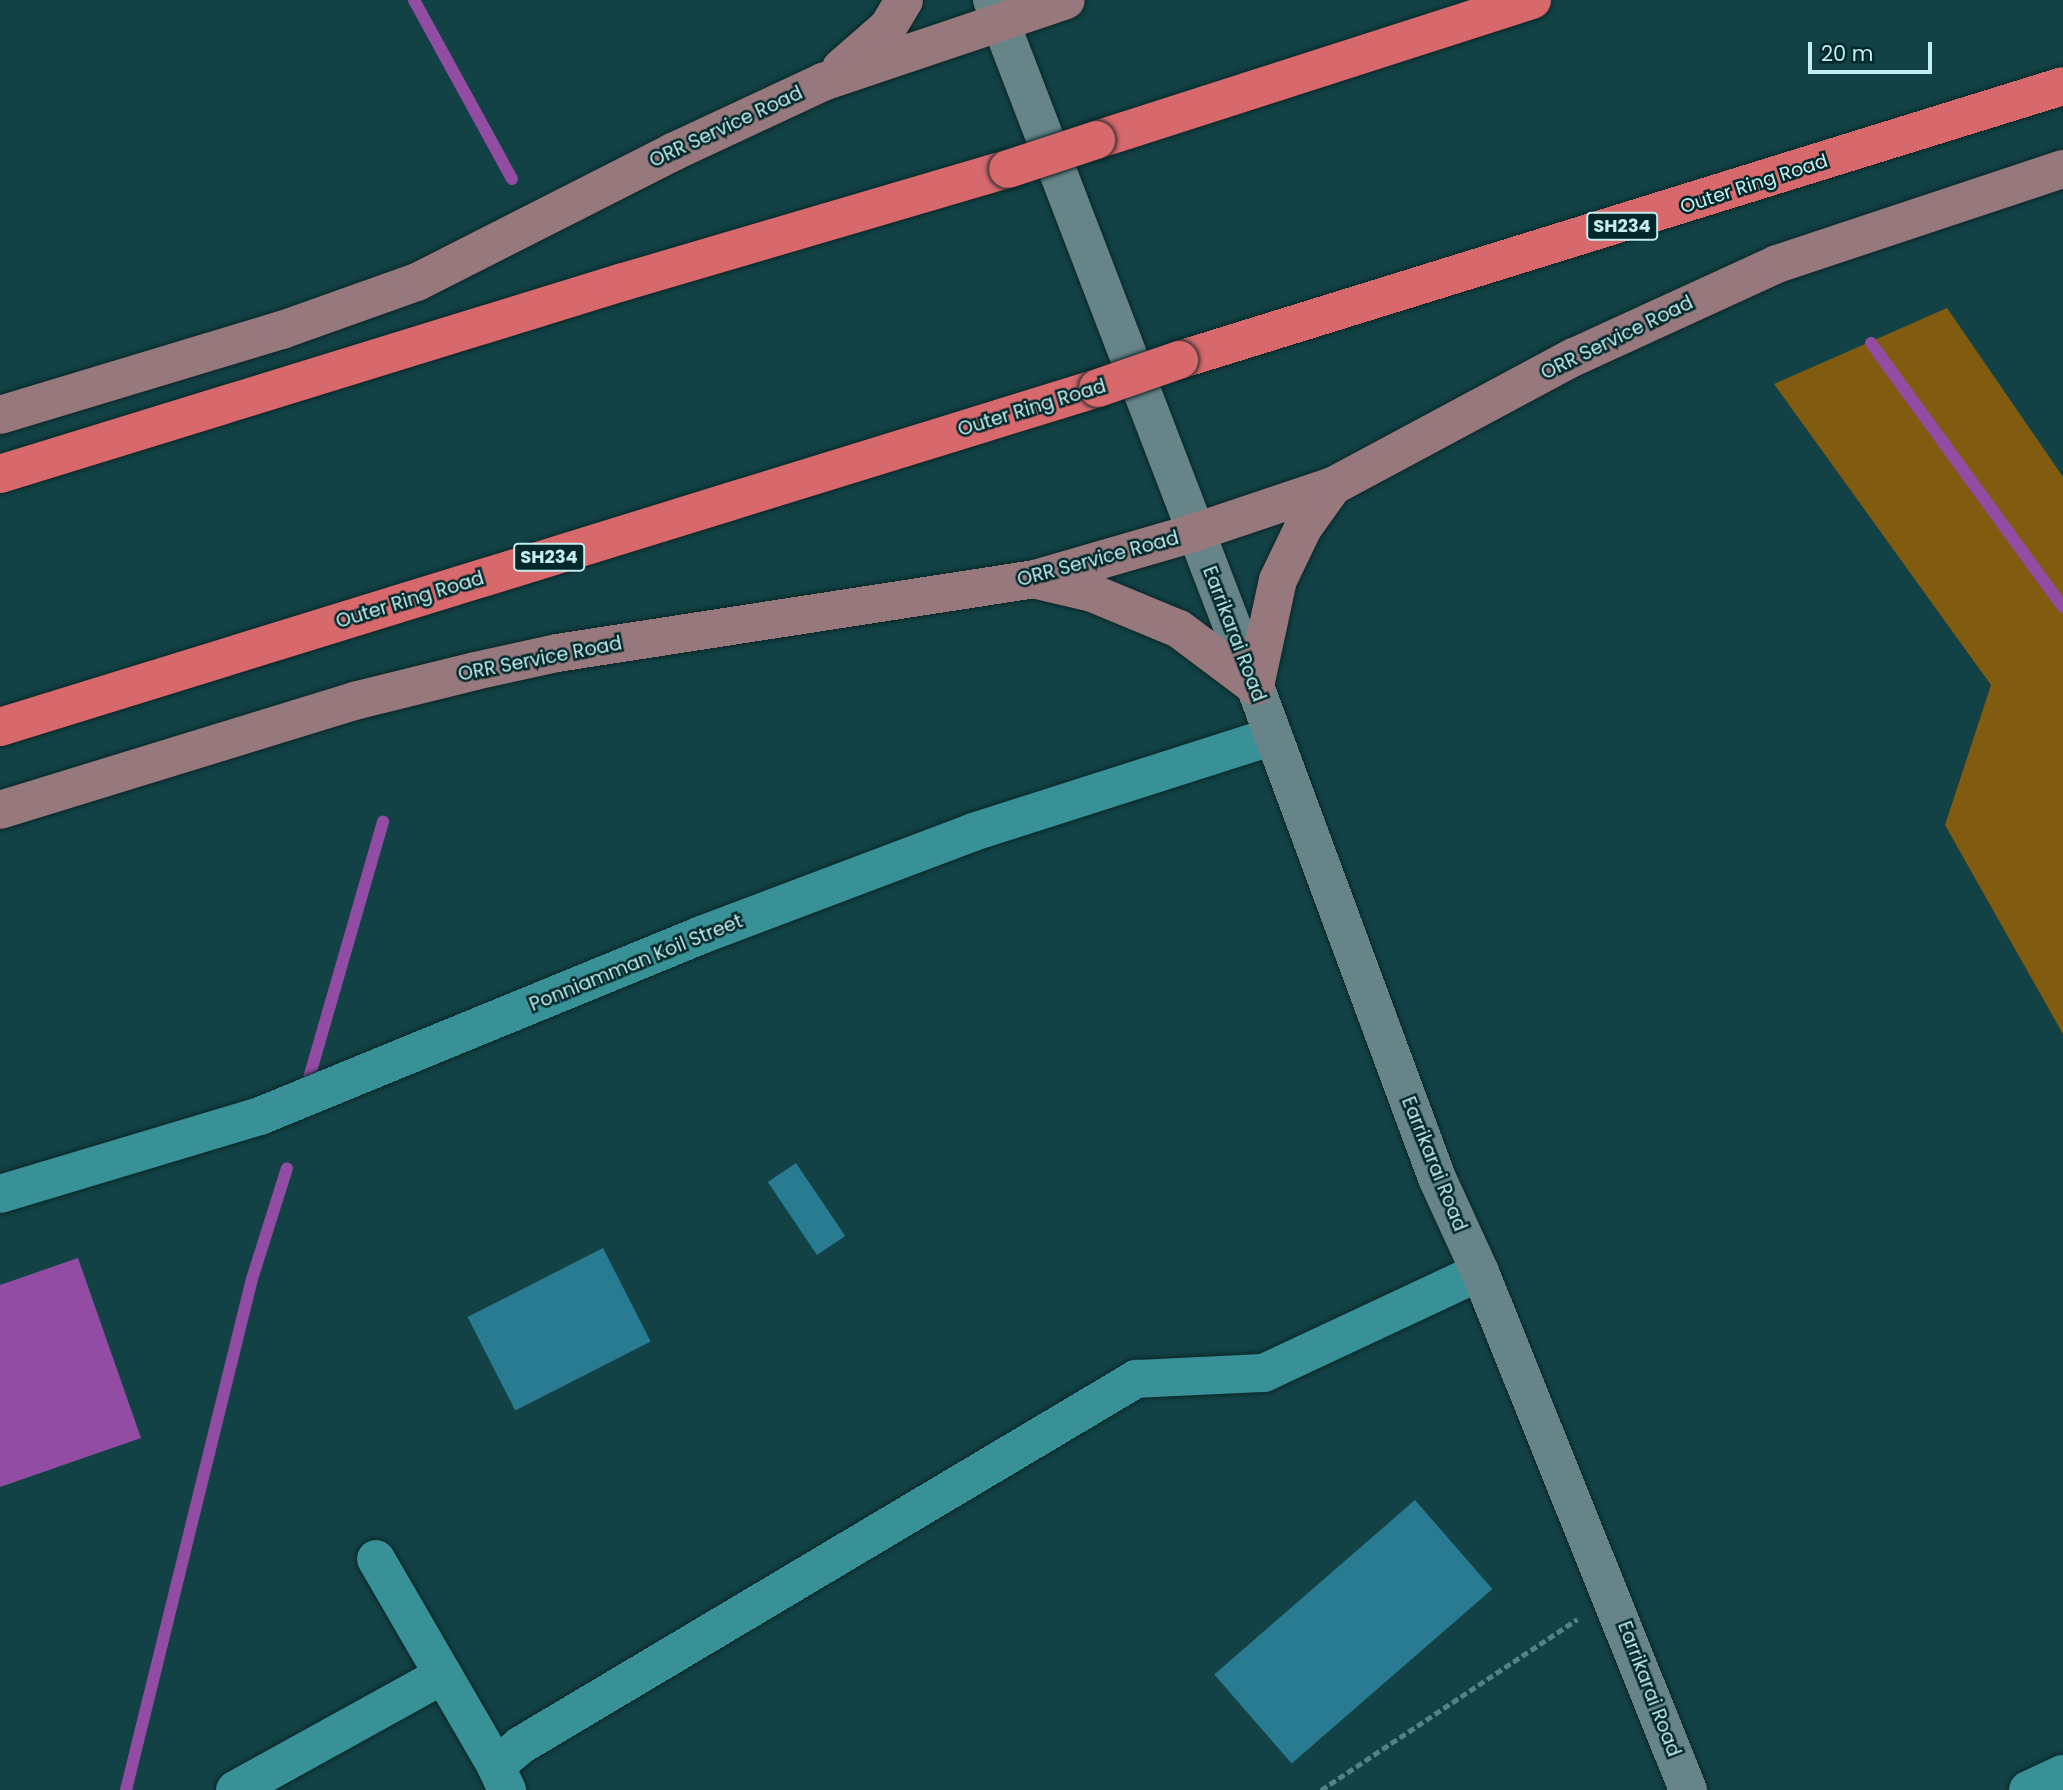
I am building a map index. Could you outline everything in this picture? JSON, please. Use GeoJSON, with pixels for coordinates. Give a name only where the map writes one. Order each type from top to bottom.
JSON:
{"type":"FeatureCollection","features":[{"type":"Feature","properties":{"kind":"highway"},"geometry":{"type":"LineString","coordinates":[[0,474],[623,282],[1009,169],[1532,0]]}},
{"type":"Feature","properties":{"kind":"highway","name":"Outer Ring Road"},"geometry":{"type":"LineString","coordinates":[[0,727],[2063,86]]}},
{"type":"Feature","properties":{"kind":"main road"},"geometry":{"type":"LineString","coordinates":[[823,82],[874,41],[904,0]]}},
{"type":"Feature","properties":{"kind":"main road","name":"ORR Service Road"},"geometry":{"type":"LineString","coordinates":[[0,415],[282,330],[417,282],[673,152],[823,82],[997,12],[1066,0]]}},
{"type":"Feature","properties":{"kind":"main road","name":"Earrikarai Road"},"geometry":{"type":"LineString","coordinates":[[997,12],[1193,533],[1255,686],[1437,1178],[1480,1272],[1613,1595],[1688,1790]]}},
{"type":"Feature","properties":{"kind":"main road","name":"ORR Service Road"},"geometry":{"type":"LineString","coordinates":[[0,810],[354,701],[475,671],[557,653],[1035,579],[1193,533],[1333,486],[1574,357],[1765,270],[2063,169]]}},
{"type":"Feature","properties":{"kind":"main road"},"geometry":{"type":"LineString","coordinates":[[1035,579],[1092,593],[1179,629],[1255,686],[1278,580],[1303,528],[1333,486]]}},
{"type":"Feature","properties":{"kind":"street","name":"Ponniamman Koil Street"},"geometry":{"type":"LineString","coordinates":[[0,1194],[260,1116],[701,935],[973,832],[1273,736]]}},
{"type":"Feature","properties":{"kind":"street"},"geometry":{"type":"LineString","coordinates":[[502,1778],[521,1745],[1136,1379],[1264,1373],[1480,1272]]}},
{"type":"Feature","properties":{"kind":"street"},"geometry":{"type":"LineString","coordinates":[[376,1559],[502,1778]]}},
{"type":"Feature","properties":{"kind":"street"},"geometry":{"type":"LineString","coordinates":[[235,1790],[443,1675]]}},
{"type":"Feature","properties":{"kind":"street"},"geometry":{"type":"LineString","coordinates":[[2028,1790],[2063,1774]]}},
{"type":"Feature","properties":{"kind":"path"},"geometry":{"type":"LineString","coordinates":[[1321,1790],[1613,1595]]}},
{"type":"Feature","properties":{"kind":"shaded area"},"geometry":{"type":"Polygon","coordinates":[[[1947,308],[2063,477],[2063,1034],[1945,825],[1991,685],[1774,384],[1947,308]]]}},
{"type":"Feature","properties":{"kind":"shaded area"},"geometry":{"type":"Polygon","coordinates":[[[78,1258],[141,1438],[0,1487],[0,1285],[78,1258]]]}},
{"type":"Feature","properties":{"kind":"building"},"geometry":{"type":"Polygon","coordinates":[[[796,1163],[845,1236],[817,1255],[768,1182],[796,1163]]]}},
{"type":"Feature","properties":{"kind":"building"},"geometry":{"type":"Polygon","coordinates":[[[603,1248],[651,1342],[515,1411],[468,1317],[603,1248]]]}},
{"type":"Feature","properties":{"kind":"building"},"geometry":{"type":"Polygon","coordinates":[[[1415,1500],[1492,1589],[1292,1764],[1214,1675],[1415,1500]]]}},
{"type":"Feature","properties":{"kind":"waterway"},"geometry":{"type":"LineString","coordinates":[[414,0],[512,179]]}},
{"type":"Feature","properties":{"kind":"waterway"},"geometry":{"type":"LineString","coordinates":[[1871,343],[2063,607]]}},
{"type":"Feature","properties":{"kind":"waterway"},"geometry":{"type":"LineString","coordinates":[[309,1078],[383,821]]}},
{"type":"Feature","properties":{"kind":"waterway"},"geometry":{"type":"LineString","coordinates":[[126,1790],[252,1279],[287,1168]]}}]}
